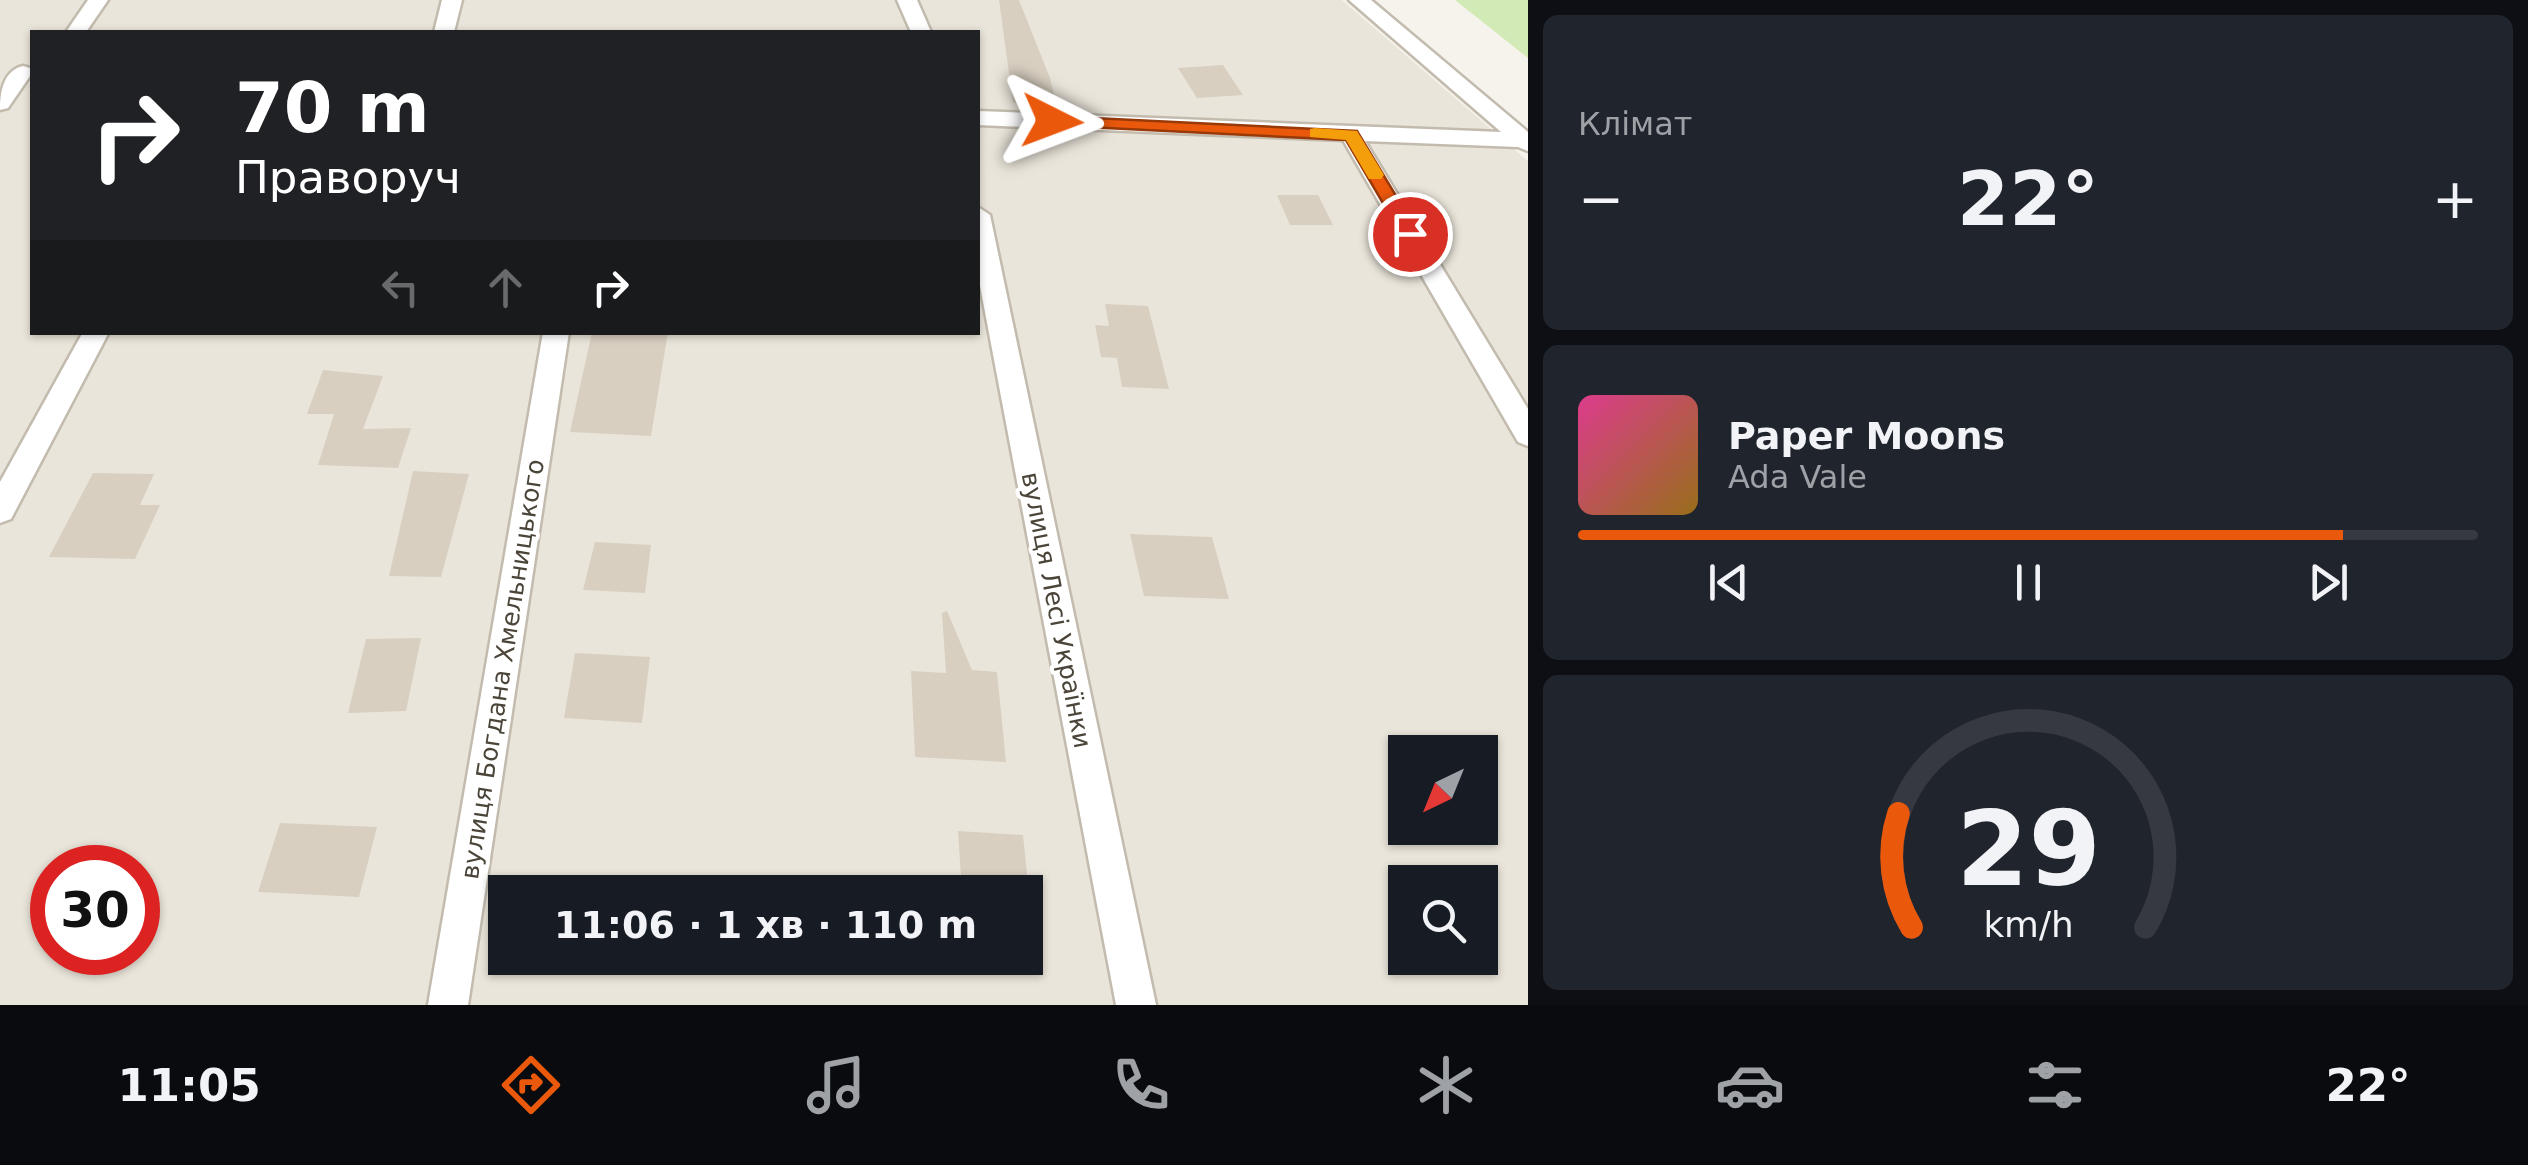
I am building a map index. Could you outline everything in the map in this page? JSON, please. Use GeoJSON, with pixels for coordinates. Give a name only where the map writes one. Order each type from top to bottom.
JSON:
{"type":"FeatureCollection","features":[{"type":"Feature","properties":{"kind":"street"},"geometry":{"type":"LineString","coordinates":[[77,30],[98,0]]}},
{"type":"Feature","properties":{"kind":"street"},"geometry":{"type":"LineString","coordinates":[[444,30],[452,0]]}},
{"type":"Feature","properties":{"kind":"street"},"geometry":{"type":"LineString","coordinates":[[907,0],[920,30]]}},
{"type":"Feature","properties":{"kind":"street"},"geometry":{"type":"LineString","coordinates":[[1359,0],[1526,142]]}},
{"type":"Feature","properties":{"kind":"street"},"geometry":{"type":"LineString","coordinates":[[0,71],[28,72]]}},
{"type":"Feature","properties":{"kind":"street"},"geometry":{"type":"LineString","coordinates":[[0,103],[28,72]]}},
{"type":"Feature","properties":{"kind":"street"},"geometry":{"type":"LineString","coordinates":[[980,118],[1526,142]]}},
{"type":"Feature","properties":{"kind":"street"},"geometry":{"type":"LineString","coordinates":[[1352,134],[1528,434]]}},
{"type":"Feature","properties":{"kind":"street","name":"вулиця Лесі Українки"},"geometry":{"type":"LineString","coordinates":[[980,225],[1136,1005]]}},
{"type":"Feature","properties":{"kind":"street"},"geometry":{"type":"LineString","coordinates":[[0,510],[94,335]]}},
{"type":"Feature","properties":{"kind":"street","name":"вулиця Богдана Хмельницького"},"geometry":{"type":"LineString","coordinates":[[448,1005],[556,335]]}},
{"type":"Feature","properties":{"kind":"shaded area"},"geometry":{"type":"Polygon","coordinates":[[[0,0],[1342,0],[1528,161],[1528,1005],[0,1005],[0,0]]]}},
{"type":"Feature","properties":{"kind":"green space"},"geometry":{"type":"Polygon","coordinates":[[[1455,0],[1528,0],[1528,58],[1455,0]]]}},
{"type":"Feature","properties":{"kind":"building"},"geometry":{"type":"Polygon","coordinates":[[[999,0],[1019,0],[1050,78],[1056,104],[1013,103],[999,0]]]}},
{"type":"Feature","properties":{"kind":"building"},"geometry":{"type":"Polygon","coordinates":[[[1223,65],[1243,95],[1197,98],[1178,68],[1223,65]]]}},
{"type":"Feature","properties":{"kind":"building"},"geometry":{"type":"Polygon","coordinates":[[[1277,195],[1318,195],[1333,225],[1290,225],[1277,195]]]}},
{"type":"Feature","properties":{"kind":"building"},"geometry":{"type":"Polygon","coordinates":[[[1105,304],[1148,306],[1169,389],[1122,387],[1117,358],[1101,357],[1095,325],[1109,326],[1105,304]]]}},
{"type":"Feature","properties":{"kind":"building"},"geometry":{"type":"Polygon","coordinates":[[[591,335],[668,335],[651,436],[570,432],[591,335]]]}},
{"type":"Feature","properties":{"kind":"building"},"geometry":{"type":"Polygon","coordinates":[[[323,370],[383,376],[363,429],[411,428],[398,468],[318,465],[334,414],[307,414],[323,370]]]}},
{"type":"Feature","properties":{"kind":"building"},"geometry":{"type":"Polygon","coordinates":[[[413,471],[469,474],[441,577],[389,576],[413,471]]]}},
{"type":"Feature","properties":{"kind":"building"},"geometry":{"type":"Polygon","coordinates":[[[93,473],[154,474],[140,505],[160,505],[135,559],[49,557],[93,473]]]}},
{"type":"Feature","properties":{"kind":"building"},"geometry":{"type":"Polygon","coordinates":[[[1130,534],[1212,537],[1229,599],[1144,596],[1130,534]]]}},
{"type":"Feature","properties":{"kind":"building"},"geometry":{"type":"Polygon","coordinates":[[[595,542],[651,545],[645,593],[583,590],[595,542]]]}},
{"type":"Feature","properties":{"kind":"building"},"geometry":{"type":"Polygon","coordinates":[[[947,611],[972,670],[997,672],[1006,762],[915,757],[911,671],[946,673],[942,613],[947,611]]]}},
{"type":"Feature","properties":{"kind":"building"},"geometry":{"type":"Polygon","coordinates":[[[421,638],[406,711],[348,713],[366,639],[421,638]]]}},
{"type":"Feature","properties":{"kind":"building"},"geometry":{"type":"Polygon","coordinates":[[[575,653],[650,657],[642,723],[564,718],[575,653]]]}},
{"type":"Feature","properties":{"kind":"building"},"geometry":{"type":"Polygon","coordinates":[[[280,823],[377,827],[359,897],[258,892],[280,823]]]}},
{"type":"Feature","properties":{"kind":"building"},"geometry":{"type":"Polygon","coordinates":[[[958,831],[1023,835],[1027,875],[961,875],[958,831]]]}},
{"type":"Feature","properties":{"kind":"slow traffic"},"geometry":{"type":"LineString","coordinates":[[1315,133],[1352,134],[1375,175]]}},
{"type":"Feature","properties":{"kind":"route"},"geometry":{"type":"LineString","coordinates":[[1052,121],[1352,134],[1410,234]]}}]}
